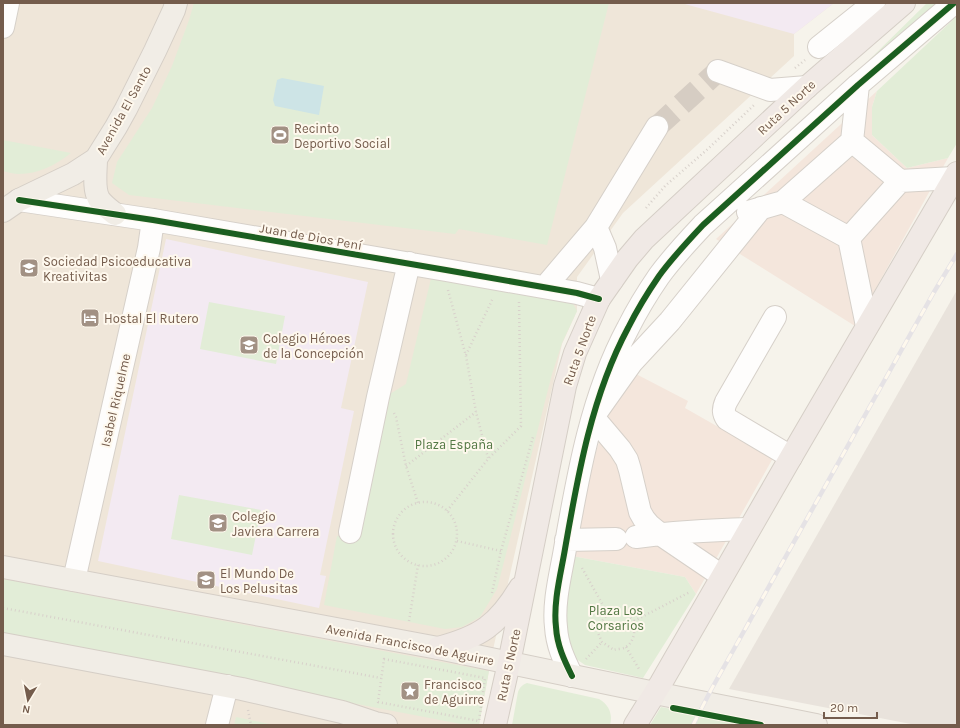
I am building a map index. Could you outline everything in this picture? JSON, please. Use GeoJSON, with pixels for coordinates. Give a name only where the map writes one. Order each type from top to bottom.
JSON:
{"type":"FeatureCollection","features":[{"type":"Feature","properties":{"kind":"highway","name":"Ruta 5 Norte"},"geometry":{"type":"LineString","coordinates":[[495,725],[565,386],[575,354],[599,299],[627,259],[644,239],[807,87],[904,3]]}},
{"type":"Feature","properties":{"kind":"highway"},"geometry":{"type":"LineString","coordinates":[[635,725],[956,175]]}},
{"type":"Feature","properties":{"kind":"highway"},"geometry":{"type":"LineString","coordinates":[[438,648],[474,636],[489,626],[507,608],[526,576]]}},
{"type":"Feature","properties":{"kind":"main road","name":"Avenida El Santo"},"geometry":{"type":"LineString","coordinates":[[8,203],[73,174],[96,159],[130,102],[176,3]]}},
{"type":"Feature","properties":{"kind":"main road"},"geometry":{"type":"LineString","coordinates":[[96,159],[95,180],[98,198],[107,208],[116,214]]}},
{"type":"Feature","properties":{"kind":"main road","name":"Avenida Francisco de Aguirre"},"geometry":{"type":"LineString","coordinates":[[3,567],[438,648],[816,725]]}},
{"type":"Feature","properties":{"kind":"main road"},"geometry":{"type":"LineString","coordinates":[[3,644],[227,686],[342,712],[386,725]]}},
{"type":"Feature","properties":{"kind":"street"},"geometry":{"type":"LineString","coordinates":[[3,27],[8,3]]}},
{"type":"Feature","properties":{"kind":"street"},"geometry":{"type":"LineString","coordinates":[[819,47],[874,3]]}},
{"type":"Feature","properties":{"kind":"street"},"geometry":{"type":"LineString","coordinates":[[572,676],[560,650],[555,626],[555,612],[573,502],[593,417],[604,381],[627,329],[641,304],[663,271],[703,225],[858,86],[954,3]]}},
{"type":"Feature","properties":{"kind":"street"},"geometry":{"type":"LineString","coordinates":[[846,26],[848,52]]}},
{"type":"Feature","properties":{"kind":"street"},"geometry":{"type":"LineString","coordinates":[[718,71],[770,90],[807,87]]}},
{"type":"Feature","properties":{"kind":"street"},"geometry":{"type":"LineString","coordinates":[[703,225],[783,202],[852,141],[858,86]]}},
{"type":"Feature","properties":{"kind":"street"},"geometry":{"type":"LineString","coordinates":[[545,287],[596,227],[656,127]]}},
{"type":"Feature","properties":{"kind":"street"},"geometry":{"type":"LineString","coordinates":[[852,141],[900,181]]}},
{"type":"Feature","properties":{"kind":"street"},"geometry":{"type":"LineString","coordinates":[[849,238],[900,181],[956,175]]}},
{"type":"Feature","properties":{"kind":"street"},"geometry":{"type":"LineString","coordinates":[[783,202],[849,238],[867,326]]}},
{"type":"Feature","properties":{"kind":"street","name":"Juan de Dios Pení"},"geometry":{"type":"LineString","coordinates":[[8,203],[116,214],[153,220],[545,287],[599,299]]}},
{"type":"Feature","properties":{"kind":"street"},"geometry":{"type":"LineString","coordinates":[[593,417],[632,362],[670,321],[761,208]]}},
{"type":"Feature","properties":{"kind":"street","name":"Isabel Riquelme"},"geometry":{"type":"LineString","coordinates":[[74,580],[149,248],[153,220]]}},
{"type":"Feature","properties":{"kind":"street"},"geometry":{"type":"LineString","coordinates":[[596,227],[605,248],[612,280]]}},
{"type":"Feature","properties":{"kind":"street"},"geometry":{"type":"LineString","coordinates":[[350,532],[378,397],[409,264]]}},
{"type":"Feature","properties":{"kind":"street"},"geometry":{"type":"LineString","coordinates":[[775,317],[726,402],[724,412],[727,419],[791,457]]}},
{"type":"Feature","properties":{"kind":"street"},"geometry":{"type":"LineString","coordinates":[[593,417],[627,460],[640,512],[644,519],[660,534],[722,576]]}},
{"type":"Feature","properties":{"kind":"street"},"geometry":{"type":"LineString","coordinates":[[566,540],[626,538],[700,531],[749,529]]}},
{"type":"Feature","properties":{"kind":"street"},"geometry":{"type":"LineString","coordinates":[[217,725],[227,686]]}},
{"type":"Feature","properties":{"kind":"path"},"geometry":{"type":"LineString","coordinates":[[446,270],[445,277],[466,356],[476,412],[488,459]]}},
{"type":"Feature","properties":{"kind":"path"},"geometry":{"type":"LineString","coordinates":[[447,511],[488,459],[521,426],[519,290],[510,281],[499,287],[466,356]]}},
{"type":"Feature","properties":{"kind":"path"},"geometry":{"type":"LineString","coordinates":[[378,397],[385,397],[396,417],[406,466],[418,503]]}},
{"type":"Feature","properties":{"kind":"path"},"geometry":{"type":"LineString","coordinates":[[406,466],[476,412]]}},
{"type":"Feature","properties":{"kind":"path"},"geometry":{"type":"LineString","coordinates":[[418,503],[441,506],[447,511],[454,519],[457,529],[456,541],[453,550],[447,558],[428,566],[418,566],[408,561],[400,554],[395,545],[394,533],[395,524],[400,515],[408,508],[418,503]]}},
{"type":"Feature","properties":{"kind":"path"},"geometry":{"type":"LineString","coordinates":[[456,541],[501,551]]}},
{"type":"Feature","properties":{"kind":"path"},"geometry":{"type":"LineString","coordinates":[[409,621],[418,566]]}},
{"type":"Feature","properties":{"kind":"path"},"geometry":{"type":"LineString","coordinates":[[582,567],[608,614]]}},
{"type":"Feature","properties":{"kind":"path"},"geometry":{"type":"LineString","coordinates":[[634,621],[695,590]]}},
{"type":"Feature","properties":{"kind":"path"},"geometry":{"type":"LineString","coordinates":[[3,608],[381,678]]}},
{"type":"Feature","properties":{"kind":"path"},"geometry":{"type":"LineString","coordinates":[[616,612],[626,614],[634,621],[635,630],[633,639],[626,647],[614,650],[602,642],[598,633],[600,623],[608,614],[616,612]]}},
{"type":"Feature","properties":{"kind":"path"},"geometry":{"type":"LineString","coordinates":[[384,659],[485,678],[479,721],[378,702],[381,678],[384,659]]}},
{"type":"Feature","properties":{"kind":"shaded area"},"geometry":{"type":"Polygon","coordinates":[[[3,3],[834,3],[794,34],[794,56],[623,213],[577,277],[577,311],[562,344],[492,654],[479,725],[3,725],[3,3]]]}},
{"type":"Feature","properties":{"kind":"shaded area"},"geometry":{"type":"Polygon","coordinates":[[[681,3],[834,3],[794,34],[681,3]]]}},
{"type":"Feature","properties":{"kind":"shaded area"},"geometry":{"type":"Polygon","coordinates":[[[877,91],[872,107],[872,135],[907,168],[948,158],[855,326],[716,239],[877,91]]]}},
{"type":"Feature","properties":{"kind":"shaded area"},"geometry":{"type":"Polygon","coordinates":[[[166,239],[368,282],[341,408],[354,411],[320,575],[326,576],[319,608],[98,561],[166,239]]]}},
{"type":"Feature","properties":{"kind":"shaded area"},"geometry":{"type":"Polygon","coordinates":[[[957,290],[957,725],[916,725],[729,689],[957,290]]]}},
{"type":"Feature","properties":{"kind":"shaded area"},"geometry":{"type":"Polygon","coordinates":[[[636,374],[688,401],[685,408],[773,458],[696,594],[685,577],[572,556],[591,465],[615,398],[636,374]]]}},
{"type":"Feature","properties":{"kind":"green space","name":"Recinto Deportivo Social"},"geometry":{"type":"Polygon","coordinates":[[[194,3],[609,3],[547,245],[459,229],[455,234],[129,195],[112,183],[117,162],[152,108],[172,66],[194,3]]]}},
{"type":"Feature","properties":{"kind":"green space"},"geometry":{"type":"Polygon","coordinates":[[[927,3],[940,3],[875,62],[869,60],[927,3]]]}},
{"type":"Feature","properties":{"kind":"green space"},"geometry":{"type":"Polygon","coordinates":[[[957,16],[957,143],[948,158],[907,168],[872,135],[872,107],[877,91],[957,16]]]}},
{"type":"Feature","properties":{"kind":"green space"},"geometry":{"type":"Polygon","coordinates":[[[3,140],[71,153],[53,165],[40,171],[26,174],[13,173],[3,171],[3,140]]]}},
{"type":"Feature","properties":{"kind":"green space","name":"Plaza España"},"geometry":{"type":"Polygon","coordinates":[[[432,274],[571,300],[577,311],[562,343],[552,374],[497,589],[480,617],[462,627],[445,629],[324,605],[337,536],[357,539],[385,397],[406,384],[432,274]]]}},
{"type":"Feature","properties":{"kind":"green space"},"geometry":{"type":"Polygon","coordinates":[[[209,302],[285,316],[276,364],[200,349],[209,302]]]}},
{"type":"Feature","properties":{"kind":"green space"},"geometry":{"type":"Polygon","coordinates":[[[179,495],[261,510],[252,555],[171,539],[179,495]]]}},
{"type":"Feature","properties":{"kind":"green space","name":"Plaza Los Corsarios"},"geometry":{"type":"Polygon","coordinates":[[[572,556],[685,577],[696,594],[643,678],[585,665],[569,654],[563,636],[572,556]]]}},
{"type":"Feature","properties":{"kind":"green space"},"geometry":{"type":"Polygon","coordinates":[[[3,579],[489,671],[479,725],[466,725],[3,636],[3,579]]]}},
{"type":"Feature","properties":{"kind":"green space"},"geometry":{"type":"Polygon","coordinates":[[[527,683],[599,699],[608,707],[611,717],[610,725],[512,725],[518,692],[521,686],[527,683]]]}},
{"type":"Feature","properties":{"kind":"green space"},"geometry":{"type":"Polygon","coordinates":[[[661,707],[755,725],[650,725],[661,707]]]}},
{"type":"Feature","properties":{"kind":"green space"},"geometry":{"type":"Polygon","coordinates":[[[236,717],[274,725],[234,725],[236,717]]]}},
{"type":"Feature","properties":{"kind":"water"},"geometry":{"type":"Polygon","coordinates":[[[282,78],[324,86],[319,115],[275,106],[273,100],[277,80],[282,78]]]}},
{"type":"Feature","properties":{"kind":"tunnel"},"geometry":{"type":"LineString","coordinates":[[657,127],[718,71]]}},
{"type":"Feature","properties":{"kind":"railway"},"geometry":{"type":"LineString","coordinates":[[693,725],[711,690],[934,292],[957,254]]}},
{"type":"Feature","properties":{"kind":"cycle path"},"geometry":{"type":"LineString","coordinates":[[572,676],[561,652],[555,617],[556,598],[575,492],[588,436],[605,380],[615,354],[639,308],[664,269],[703,225],[858,85],[954,3]]}},
{"type":"Feature","properties":{"kind":"cycle path"},"geometry":{"type":"LineString","coordinates":[[19,200],[153,220],[446,270],[577,293],[599,299]]}},
{"type":"Feature","properties":{"kind":"cycle path"},"geometry":{"type":"LineString","coordinates":[[673,708],[761,725]]}},
{"type":"Feature","properties":{"kind":"place","name":"Recinto Deportivo Social"},"geometry":{"type":"Point","coordinates":[280,135]}},
{"type":"Feature","properties":{"kind":"place","name":"Sociedad Psicoeducativa Kreativitas"},"geometry":{"type":"Point","coordinates":[29,268]}},
{"type":"Feature","properties":{"kind":"place","name":"Hostal El Rutero"},"geometry":{"type":"Point","coordinates":[90,318]}},
{"type":"Feature","properties":{"kind":"place","name":"Colegio Héroes de la Concepción"},"geometry":{"type":"Point","coordinates":[249,345]}},
{"type":"Feature","properties":{"kind":"place","name":"Colegio Javiera Carrera"},"geometry":{"type":"Point","coordinates":[218,523]}},
{"type":"Feature","properties":{"kind":"place","name":"El Mundo De Los Pelusitas"},"geometry":{"type":"Point","coordinates":[206,580]}},
{"type":"Feature","properties":{"kind":"place","name":"Francisco de Aguirre"},"geometry":{"type":"Point","coordinates":[410,691]}}]}
